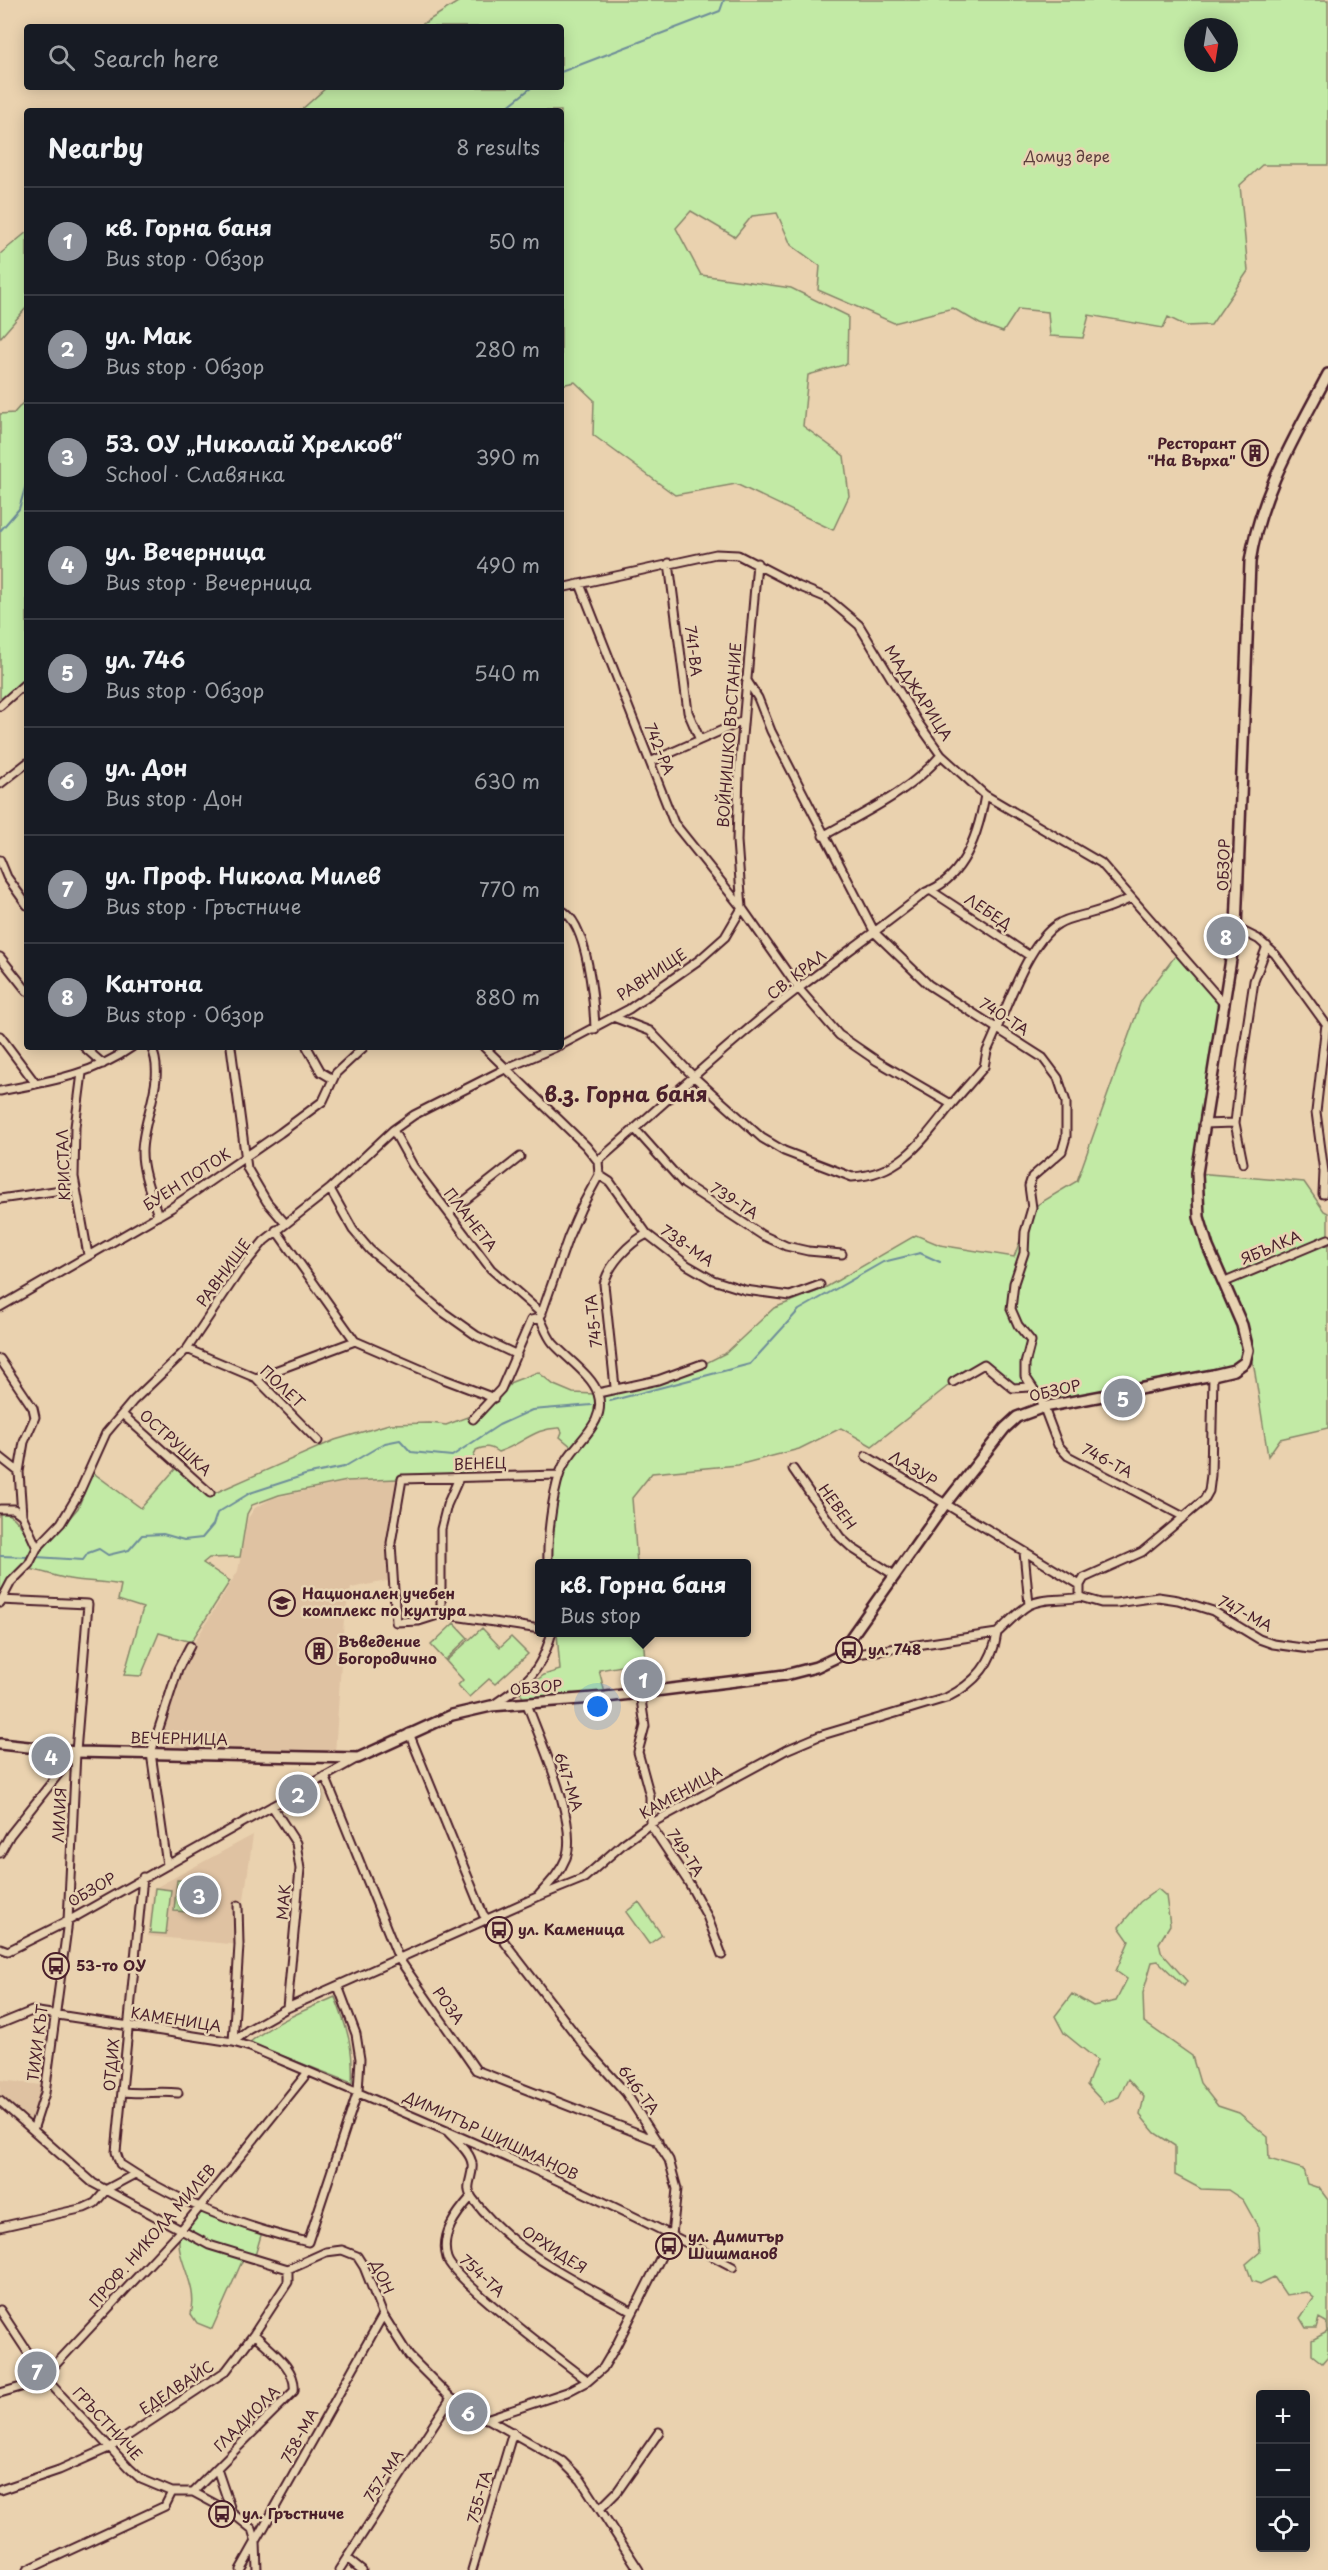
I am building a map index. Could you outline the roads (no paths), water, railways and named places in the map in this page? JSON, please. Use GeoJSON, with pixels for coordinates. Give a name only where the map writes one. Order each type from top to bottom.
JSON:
{"type":"FeatureCollection","features":[{"type":"Feature","properties":{"kind":"street","name":"ОБЗОР"},"geometry":{"type":"LineString","coordinates":[[0,1948],[8,1952],[68,1921],[358,1758],[452,1715],[491,1706],[640,1693],[785,1675],[816,1667],[837,1657],[946,1503],[1005,1428],[1017,1417],[1044,1407],[1234,1370],[1245,1362],[1248,1350],[1242,1325],[1208,1247],[1199,1217],[1197,1173],[1236,928],[1250,562],[1253,542],[1268,491],[1328,374]]}},
{"type":"Feature","properties":{"kind":"street","name":"МАДЖАРИЦА"},"geometry":{"type":"LineString","coordinates":[[564,587],[716,554],[738,555],[798,586],[827,598],[859,625],[919,724],[941,755],[985,795],[1101,863],[1225,1005]]}},
{"type":"Feature","properties":{"kind":"street","name":"ВОЙНИШКО ВЪСТАНИЕ"},"geometry":{"type":"LineString","coordinates":[[742,908],[737,841],[746,679],[757,563]]}},
{"type":"Feature","properties":{"kind":"street","name":"741-ВА"},"geometry":{"type":"LineString","coordinates":[[669,564],[688,712],[700,740]]}},
{"type":"Feature","properties":{"kind":"street","name":"742-РА"},"geometry":{"type":"LineString","coordinates":[[580,584],[674,823],[742,908],[799,989],[839,1035],[877,1061],[951,1104]]}},
{"type":"Feature","properties":{"kind":"street","name":"740-ТА"},"geometry":{"type":"LineString","coordinates":[[746,679],[758,698],[771,731],[875,933],[929,985],[1042,1058],[1058,1078],[1066,1102],[1066,1137],[1062,1151],[1032,1177],[1029,1186],[1032,1208],[1024,1232],[1024,1253],[1014,1283],[1011,1309],[1018,1325],[1031,1341],[1024,1371],[1030,1387],[1044,1407]]}},
{"type":"Feature","properties":{"kind":"street"},"geometry":{"type":"LineString","coordinates":[[0,706],[24,685]]}},
{"type":"Feature","properties":{"kind":"street"},"geometry":{"type":"LineString","coordinates":[[650,762],[743,721]]}},
{"type":"Feature","properties":{"kind":"street"},"geometry":{"type":"LineString","coordinates":[[824,836],[904,789],[925,774],[941,755]]}},
{"type":"Feature","properties":{"kind":"street"},"geometry":{"type":"LineString","coordinates":[[0,783],[24,765]]}},
{"type":"Feature","properties":{"kind":"street","name":"СВ. КРАЛ"},"geometry":{"type":"LineString","coordinates":[[598,1161],[693,1076],[799,989],[875,933],[964,861],[982,813],[985,795]]}},
{"type":"Feature","properties":{"kind":"street"},"geometry":{"type":"LineString","coordinates":[[0,860],[7,877],[24,901]]}},
{"type":"Feature","properties":{"kind":"street","name":"ЛЕБЕД"},"geometry":{"type":"LineString","coordinates":[[930,890],[1030,956]]}},
{"type":"Feature","properties":{"kind":"street"},"geometry":{"type":"LineString","coordinates":[[613,1017],[650,1031],[693,1076],[762,1138],[784,1151],[852,1177],[882,1172],[918,1148],[951,1104],[984,1067],[987,1051],[1030,956],[1044,935],[1057,924],[1131,898]]}},
{"type":"Feature","properties":{"kind":"street","name":"РАВНИЩЕ"},"geometry":{"type":"LineString","coordinates":[[564,1044],[629,1009],[699,960],[725,937],[742,908]]}},
{"type":"Feature","properties":{"kind":"street"},"geometry":{"type":"LineString","coordinates":[[564,911],[574,924],[582,942],[589,972],[595,1029]]}},
{"type":"Feature","properties":{"kind":"street"},"geometry":{"type":"LineString","coordinates":[[1236,928],[1267,946],[1327,1025],[1316,1112],[1324,1172],[1323,1194]]}},
{"type":"Feature","properties":{"kind":"street"},"geometry":{"type":"LineString","coordinates":[[1243,1163],[1235,1123],[1254,981],[1267,946]]}},
{"type":"Feature","properties":{"kind":"street"},"geometry":{"type":"LineString","coordinates":[[0,957],[24,987]]}},
{"type":"Feature","properties":{"kind":"street"},"geometry":{"type":"LineString","coordinates":[[0,1036],[36,1084]]}},
{"type":"Feature","properties":{"kind":"street"},"geometry":{"type":"LineString","coordinates":[[87,1050],[103,1064]]}},
{"type":"Feature","properties":{"kind":"street"},"geometry":{"type":"LineString","coordinates":[[0,1091],[82,1073],[127,1050]]}},
{"type":"Feature","properties":{"kind":"street"},"geometry":{"type":"LineString","coordinates":[[153,1050],[158,1065],[142,1153],[146,1177],[158,1216]]}},
{"type":"Feature","properties":{"kind":"street"},"geometry":{"type":"LineString","coordinates":[[231,1050],[247,1168],[285,1223]]}},
{"type":"Feature","properties":{"kind":"street"},"geometry":{"type":"LineString","coordinates":[[309,1050],[321,1072],[333,1079]]}},
{"type":"Feature","properties":{"kind":"street","name":"БУЕН ПОТОК"},"geometry":{"type":"LineString","coordinates":[[0,1307],[158,1216],[316,1108],[327,1097],[333,1079],[341,1067],[361,1050]]}},
{"type":"Feature","properties":{"kind":"street"},"geometry":{"type":"LineString","coordinates":[[473,1419],[501,1389],[531,1320],[541,1316],[568,1238],[599,1175],[598,1161],[586,1146],[487,1050]]}},
{"type":"Feature","properties":{"kind":"street","name":"РАВНИЩЕ"},"geometry":{"type":"LineString","coordinates":[[0,1601],[10,1582],[29,1564],[37,1548],[62,1523],[79,1493],[106,1433],[187,1349],[238,1273],[264,1241],[330,1189],[393,1130],[414,1114],[549,1050]]}},
{"type":"Feature","properties":{"kind":"street","name":"КРИСТАЛ"},"geometry":{"type":"LineString","coordinates":[[82,1073],[75,1127],[75,1188],[88,1256]]}},
{"type":"Feature","properties":{"kind":"street"},"geometry":{"type":"LineString","coordinates":[[1203,1124],[1235,1123]]}},
{"type":"Feature","properties":{"kind":"street","name":"739-ТА"},"geometry":{"type":"LineString","coordinates":[[635,1129],[684,1184],[744,1224],[786,1246],[808,1251],[842,1254]]}},
{"type":"Feature","properties":{"kind":"street","name":"ПЛАНЕТА"},"geometry":{"type":"LineString","coordinates":[[393,1130],[413,1166],[491,1269],[541,1316],[551,1341],[576,1365],[598,1393]]}},
{"type":"Feature","properties":{"kind":"street"},"geometry":{"type":"LineString","coordinates":[[448,1213],[520,1157]]}},
{"type":"Feature","properties":{"kind":"street","name":"738-МА"},"geometry":{"type":"LineString","coordinates":[[599,1175],[610,1182],[647,1234],[713,1280],[745,1290],[790,1296],[820,1285]]}},
{"type":"Feature","properties":{"kind":"street"},"geometry":{"type":"LineString","coordinates":[[0,1199],[75,1188]]}},
{"type":"Feature","properties":{"kind":"street"},"geometry":{"type":"LineString","coordinates":[[330,1189],[353,1230],[370,1250],[443,1312],[477,1336],[517,1355]]}},
{"type":"Feature","properties":{"kind":"street"},"geometry":{"type":"LineString","coordinates":[[276,1230],[355,1341],[494,1398]]}},
{"type":"Feature","properties":{"kind":"street","name":"745-ТА"},"geometry":{"type":"LineString","coordinates":[[615,1387],[604,1284],[607,1273],[636,1240],[647,1234]]}},
{"type":"Feature","properties":{"kind":"street","name":"ЯБЪЛКА"},"geometry":{"type":"LineString","coordinates":[[1225,1282],[1328,1239]]}},
{"type":"Feature","properties":{"kind":"street"},"geometry":{"type":"LineString","coordinates":[[256,1378],[355,1341]]}},
{"type":"Feature","properties":{"kind":"street","name":"ПОЛЕТ"},"geometry":{"type":"LineString","coordinates":[[187,1349],[256,1378],[318,1441]]}},
{"type":"Feature","properties":{"kind":"street"},"geometry":{"type":"LineString","coordinates":[[0,1359],[33,1408],[34,1417],[24,1442],[19,1472],[22,1515],[37,1548]]}},
{"type":"Feature","properties":{"kind":"street"},"geometry":{"type":"LineString","coordinates":[[548,1559],[549,1536],[559,1475],[572,1450],[596,1424],[600,1409],[598,1393],[615,1387],[658,1380],[702,1364]]}},
{"type":"Feature","properties":{"kind":"street"},"geometry":{"type":"LineString","coordinates":[[953,1382],[984,1364],[1013,1388],[1030,1387]]}},
{"type":"Feature","properties":{"kind":"street"},"geometry":{"type":"LineString","coordinates":[[837,1657],[997,1633],[1029,1605],[1045,1600],[1080,1597],[1080,1585],[1084,1578],[1142,1552],[1204,1500],[1209,1491],[1213,1375]]}},
{"type":"Feature","properties":{"kind":"street","name":"746-ТА"},"geometry":{"type":"LineString","coordinates":[[1044,1407],[1058,1445],[1068,1456],[1184,1517]]}},
{"type":"Feature","properties":{"kind":"street","name":"ОСТРУШКА"},"geometry":{"type":"LineString","coordinates":[[122,1414],[210,1493]]}},
{"type":"Feature","properties":{"kind":"street","name":"ЛАЗУР"},"geometry":{"type":"LineString","coordinates":[[866,1456],[946,1503]]}},
{"type":"Feature","properties":{"kind":"street"},"geometry":{"type":"LineString","coordinates":[[0,1457],[19,1472]]}},
{"type":"Feature","properties":{"kind":"street","name":"НЕВЕН"},"geometry":{"type":"LineString","coordinates":[[793,1469],[840,1537],[852,1548],[894,1575]]}},
{"type":"Feature","properties":{"kind":"street","name":"ВЕНЕЦ"},"geometry":{"type":"LineString","coordinates":[[441,1614],[419,1622],[396,1622],[391,1543],[402,1479],[559,1475]]}},
{"type":"Feature","properties":{"kind":"street"},"geometry":{"type":"LineString","coordinates":[[459,1478],[447,1505],[441,1529],[441,1614],[535,1628]]}},
{"type":"Feature","properties":{"kind":"street"},"geometry":{"type":"LineString","coordinates":[[946,1503],[1080,1585]]}},
{"type":"Feature","properties":{"kind":"street"},"geometry":{"type":"LineString","coordinates":[[0,1509],[14,1509],[22,1515]]}},
{"type":"Feature","properties":{"kind":"street"},"geometry":{"type":"LineString","coordinates":[[1024,1552],[1029,1605]]}},
{"type":"Feature","properties":{"kind":"street","name":"747-МА"},"geometry":{"type":"LineString","coordinates":[[1080,1597],[1101,1603],[1158,1597],[1178,1600],[1213,1611],[1259,1639],[1273,1644],[1310,1649],[1328,1647]]}},
{"type":"Feature","properties":{"kind":"street","name":"ЛИЛИЯ"},"geometry":{"type":"LineString","coordinates":[[0,1601],[88,1604],[76,1752],[68,1921]]}},
{"type":"Feature","properties":{"kind":"street","name":"КАМЕНИЦА"},"geometry":{"type":"LineString","coordinates":[[0,2024],[32,2012],[233,2043],[248,2030],[287,2008],[584,1878],[650,1824],[802,1743],[946,1698],[960,1691],[983,1670],[995,1648],[997,1633]]}},
{"type":"Feature","properties":{"kind":"street"},"geometry":{"type":"LineString","coordinates":[[491,1706],[528,1681],[545,1657],[551,1637]]}},
{"type":"Feature","properties":{"kind":"street"},"geometry":{"type":"LineString","coordinates":[[167,1864],[151,1753],[178,1669],[190,1646]]}},
{"type":"Feature","properties":{"kind":"street","name":"749-ТА"},"geometry":{"type":"LineString","coordinates":[[640,1693],[645,1726],[638,1752],[650,1796],[650,1824],[689,1883],[707,1916],[722,1955]]}},
{"type":"Feature","properties":{"kind":"street","name":"647-МА"},"geometry":{"type":"LineString","coordinates":[[527,1704],[564,1808],[570,1837],[566,1858],[555,1878],[537,1897]]}},
{"type":"Feature","properties":{"kind":"street","name":"646-ТА"},"geometry":{"type":"LineString","coordinates":[[409,1733],[486,1919],[589,2052],[626,2093],[669,2160],[677,2189],[672,2235],[606,2364],[588,2382],[567,2392],[486,2419]]}},
{"type":"Feature","properties":{"kind":"street","name":"ВЕЧЕРНИЦА"},"geometry":{"type":"LineString","coordinates":[[0,1744],[76,1752],[358,1758]]}},
{"type":"Feature","properties":{"kind":"street"},"geometry":{"type":"LineString","coordinates":[[0,1853],[10,1835],[76,1752]]}},
{"type":"Feature","properties":{"kind":"street","name":"РОЗА"},"geometry":{"type":"LineString","coordinates":[[326,1776],[399,1959],[476,2070],[658,2141]]}},
{"type":"Feature","properties":{"kind":"street","name":"МАК"},"geometry":{"type":"LineString","coordinates":[[272,1806],[296,1843],[300,1869],[287,2008]]}},
{"type":"Feature","properties":{"kind":"street","name":"ОТДИХ"},"geometry":{"type":"LineString","coordinates":[[135,2174],[120,2164],[117,2152],[143,1877]]}},
{"type":"Feature","properties":{"kind":"street"},"geometry":{"type":"LineString","coordinates":[[233,2043],[239,1945],[238,1905]]}},
{"type":"Feature","properties":{"kind":"street","name":"ТИХИ КЪТ"},"geometry":{"type":"LineString","coordinates":[[33,2130],[45,2093],[68,1921]]}},
{"type":"Feature","properties":{"kind":"street"},"geometry":{"type":"LineString","coordinates":[[0,2227],[84,2208],[95,2203],[107,2189],[135,2174],[199,2207],[262,2232],[308,2242],[358,2091],[360,2059],[356,2034],[338,1986]]}},
{"type":"Feature","properties":{"kind":"street","name":"ДИМИТЪР ШИШМАНОВ"},"geometry":{"type":"LineString","coordinates":[[233,2043],[250,2047],[445,2128],[672,2235],[733,2267]]}},
{"type":"Feature","properties":{"kind":"street","name":"ПРОФ. НИКОЛА МИЛЕВ"},"geometry":{"type":"LineString","coordinates":[[0,2393],[35,2383],[44,2377],[182,2229],[308,2072]]}},
{"type":"Feature","properties":{"kind":"street"},"geometry":{"type":"LineString","coordinates":[[123,2092],[145,2095],[162,2091],[178,2094]]}},
{"type":"Feature","properties":{"kind":"street"},"geometry":{"type":"LineString","coordinates":[[0,2101],[86,2178],[209,2245],[288,2269]]}},
{"type":"Feature","properties":{"kind":"street"},"geometry":{"type":"LineString","coordinates":[[445,2128],[468,2155],[472,2164],[468,2185],[471,2197]]}},
{"type":"Feature","properties":{"kind":"street","name":"ОРХИДЕЯ"},"geometry":{"type":"LineString","coordinates":[[471,2197],[502,2232],[562,2272],[633,2313]]}},
{"type":"Feature","properties":{"kind":"street","name":"754-ТА"},"geometry":{"type":"LineString","coordinates":[[471,2197],[457,2212],[448,2232],[445,2249],[452,2269],[588,2382]]}},
{"type":"Feature","properties":{"kind":"street","name":"ДОН"},"geometry":{"type":"LineString","coordinates":[[288,2269],[326,2252],[342,2250],[357,2256],[364,2267],[383,2315],[409,2356],[452,2398],[562,2461],[581,2480],[639,2570]]}},
{"type":"Feature","properties":{"kind":"street","name":"ЕДЕЛВАЙС"},"geometry":{"type":"LineString","coordinates":[[0,2490],[59,2470],[111,2447],[226,2371],[254,2334],[288,2282],[288,2269]]}},
{"type":"Feature","properties":{"kind":"street","name":"ГРЪСТНИЧЕ"},"geometry":{"type":"LineString","coordinates":[[0,2310],[44,2377],[141,2479],[172,2492],[193,2492],[232,2513],[252,2529],[256,2542]]}},
{"type":"Feature","properties":{"kind":"street","name":"758-МА"},"geometry":{"type":"LineString","coordinates":[[240,2570],[383,2315]]}},
{"type":"Feature","properties":{"kind":"street","name":"ГЛАДИОЛА"},"geometry":{"type":"LineString","coordinates":[[193,2492],[294,2391],[296,2380],[288,2368],[254,2334]]}},
{"type":"Feature","properties":{"kind":"street","name":"757-МА"},"geometry":{"type":"LineString","coordinates":[[339,2570],[452,2398]]}},
{"type":"Feature","properties":{"kind":"street","name":"755-ТА"},"geometry":{"type":"LineString","coordinates":[[472,2570],[513,2432]]}},
{"type":"Feature","properties":{"kind":"street"},"geometry":{"type":"LineString","coordinates":[[600,2509],[617,2492],[659,2432]]}},
{"type":"Feature","properties":{"kind":"street"},"geometry":{"type":"LineString","coordinates":[[217,2469],[232,2513]]}},
{"type":"Feature","properties":{"kind":"street"},"geometry":{"type":"LineString","coordinates":[[27,2570],[165,2505],[172,2492]]}},
{"type":"Feature","properties":{"kind":"street"},"geometry":{"type":"LineString","coordinates":[[256,2542],[257,2570]]}},
{"type":"Feature","properties":{"kind":"street"},"geometry":{"type":"LineString","coordinates":[[347,2558],[362,2570]]}},
{"type":"Feature","properties":{"kind":"waterway","name":"Домуз дере"},"geometry":{"type":"LineString","coordinates":[[564,71],[720,11],[724,0]]}},
{"type":"Feature","properties":{"kind":"waterway","name":"Домуз дере"},"geometry":{"type":"LineString","coordinates":[[506,108],[528,90]]}},
{"type":"Feature","properties":{"kind":"waterway","name":"Домуз дере"},"geometry":{"type":"LineString","coordinates":[[0,531],[19,509],[24,492]]}},
{"type":"Feature","properties":{"kind":"waterway"},"geometry":{"type":"LineString","coordinates":[[610,1401],[750,1364],[799,1310],[883,1262],[920,1253],[940,1262]]}},
{"type":"Feature","properties":{"kind":"waterway"},"geometry":{"type":"LineString","coordinates":[[36,1557],[83,1560],[88,1553],[99,1549],[108,1555],[129,1550],[142,1535],[163,1534],[184,1540],[202,1538],[213,1525],[217,1513],[250,1493],[305,1475],[344,1467],[385,1443],[400,1440],[411,1452],[452,1456],[499,1425],[532,1410],[592,1405]]}},
{"type":"Feature","properties":{"kind":"waterway"},"geometry":{"type":"LineString","coordinates":[[0,1556],[30,1557]]}},
{"type":"Feature","properties":{"kind":"place","name":"Ресторант \"На Върха\""},"geometry":{"type":"Point","coordinates":[1255,453]}},
{"type":"Feature","properties":{"kind":"place","name":"Кантона"},"geometry":{"type":"Point","coordinates":[1226,936]}},
{"type":"Feature","properties":{"kind":"place","name":"ул. 746"},"geometry":{"type":"Point","coordinates":[1123,1398]}},
{"type":"Feature","properties":{"kind":"place","name":"Национален учебен комплекс по култура"},"geometry":{"type":"Point","coordinates":[282,1603]}},
{"type":"Feature","properties":{"kind":"place","name":"ул. 748"},"geometry":{"type":"Point","coordinates":[849,1650]}},
{"type":"Feature","properties":{"kind":"place","name":"Въведение Богородично"},"geometry":{"type":"Point","coordinates":[319,1651]}},
{"type":"Feature","properties":{"kind":"place","name":"кв. Горна баня"},"geometry":{"type":"Point","coordinates":[643,1679]}},
{"type":"Feature","properties":{"kind":"place","name":"ул. Вечерница"},"geometry":{"type":"Point","coordinates":[51,1756]}},
{"type":"Feature","properties":{"kind":"place","name":"ул. Мак"},"geometry":{"type":"Point","coordinates":[298,1794]}},
{"type":"Feature","properties":{"kind":"place","name":"53. ОУ „Николай Хрелков“"},"geometry":{"type":"Point","coordinates":[199,1895]}},
{"type":"Feature","properties":{"kind":"place","name":"ул. Каменица"},"geometry":{"type":"Point","coordinates":[499,1930]}},
{"type":"Feature","properties":{"kind":"place","name":"53-то ОУ"},"geometry":{"type":"Point","coordinates":[56,1966]}},
{"type":"Feature","properties":{"kind":"place","name":"ул. Димитър Шишманов"},"geometry":{"type":"Point","coordinates":[669,2246]}},
{"type":"Feature","properties":{"kind":"place","name":"ул. Проф. Никола Милев"},"geometry":{"type":"Point","coordinates":[37,2371]}},
{"type":"Feature","properties":{"kind":"place","name":"ул. Дон"},"geometry":{"type":"Point","coordinates":[468,2412]}},
{"type":"Feature","properties":{"kind":"place","name":"ул. Гръстниче"},"geometry":{"type":"Point","coordinates":[222,2514]}},
{"type":"Feature","properties":{"kind":"district","name":"в.з. Горна баня"},"geometry":{"type":"Point","coordinates":[626,1095]}}]}
